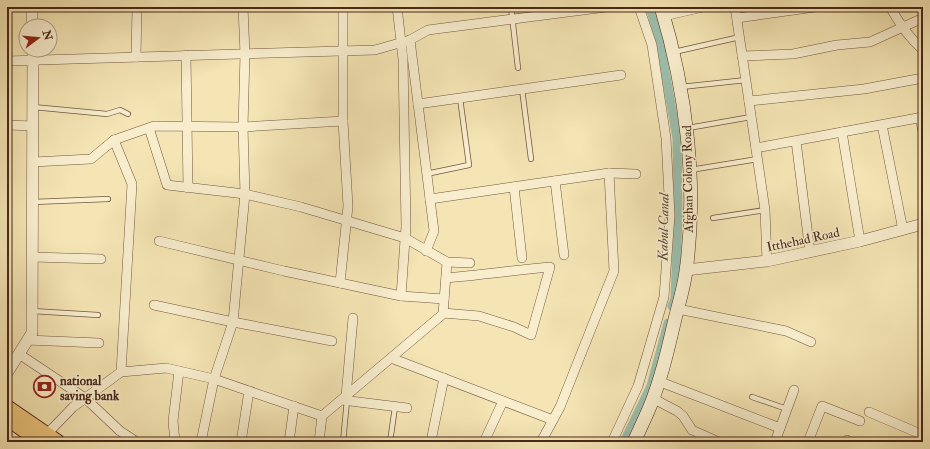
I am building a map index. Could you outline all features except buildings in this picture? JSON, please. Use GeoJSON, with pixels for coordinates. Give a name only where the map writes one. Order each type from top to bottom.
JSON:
{"type":"FeatureCollection","features":[{"type":"Feature","properties":{"kind":"main road","name":"Afghan Colony Road"},"geometry":{"type":"LineString","coordinates":[[634,442],[652,398],[667,353],[686,270],[690,208],[687,128],[673,52],[662,12]]}},
{"type":"Feature","properties":{"kind":"main road"},"geometry":{"type":"LineString","coordinates":[[7,407],[28,428]]}},
{"type":"Feature","properties":{"kind":"main road"},"geometry":{"type":"LineString","coordinates":[[7,418],[48,439]]}},
{"type":"Feature","properties":{"kind":"street"},"geometry":{"type":"LineString","coordinates":[[32,7],[32,18]]}},
{"type":"Feature","properties":{"kind":"street"},"geometry":{"type":"LineString","coordinates":[[136,7],[136,57]]}},
{"type":"Feature","properties":{"kind":"street"},"geometry":{"type":"LineString","coordinates":[[201,442],[214,379],[233,322],[245,194],[243,127],[245,54],[243,7]]}},
{"type":"Feature","properties":{"kind":"street"},"geometry":{"type":"LineString","coordinates":[[340,283],[348,206],[343,121],[343,7]]}},
{"type":"Feature","properties":{"kind":"street"},"geometry":{"type":"LineString","coordinates":[[397,7],[406,41],[418,104],[434,231],[426,251]]}},
{"type":"Feature","properties":{"kind":"street"},"geometry":{"type":"LineString","coordinates":[[58,55],[136,57],[375,50],[406,41],[428,30],[606,7]]}},
{"type":"Feature","properties":{"kind":"street"},"geometry":{"type":"LineString","coordinates":[[612,442],[638,386],[664,297],[670,215],[666,138],[652,45],[639,7]]}},
{"type":"Feature","properties":{"kind":"street"},"geometry":{"type":"LineString","coordinates":[[662,12],[703,7]]}},
{"type":"Feature","properties":{"kind":"street"},"geometry":{"type":"LineString","coordinates":[[735,7],[765,210],[767,262]]}},
{"type":"Feature","properties":{"kind":"street"},"geometry":{"type":"LineString","coordinates":[[737,18],[815,7]]}},
{"type":"Feature","properties":{"kind":"street"},"geometry":{"type":"LineString","coordinates":[[890,7],[897,20],[915,43],[923,50]]}},
{"type":"Feature","properties":{"kind":"street"},"geometry":{"type":"LineString","coordinates":[[742,56],[793,54],[837,45],[870,42],[923,18]]}},
{"type":"Feature","properties":{"kind":"street"},"geometry":{"type":"LineString","coordinates":[[400,296],[405,238],[403,58],[406,41]]}},
{"type":"Feature","properties":{"kind":"street"},"geometry":{"type":"LineString","coordinates":[[186,56],[188,188]]}},
{"type":"Feature","properties":{"kind":"street"},"geometry":{"type":"LineString","coordinates":[[7,61],[20,58]]}},
{"type":"Feature","properties":{"kind":"street"},"geometry":{"type":"LineString","coordinates":[[7,373],[32,333],[33,58]]}},
{"type":"Feature","properties":{"kind":"street"},"geometry":{"type":"LineString","coordinates":[[418,104],[621,75]]}},
{"type":"Feature","properties":{"kind":"street"},"geometry":{"type":"LineString","coordinates":[[749,101],[864,89],[923,78]]}},
{"type":"Feature","properties":{"kind":"street"},"geometry":{"type":"LineString","coordinates":[[756,148],[921,117],[923,132]]}},
{"type":"Feature","properties":{"kind":"street"},"geometry":{"type":"LineString","coordinates":[[33,162],[91,159],[114,140],[154,126],[243,127],[343,121]]}},
{"type":"Feature","properties":{"kind":"street"},"geometry":{"type":"LineString","coordinates":[[7,125],[33,126]]}},
{"type":"Feature","properties":{"kind":"street"},"geometry":{"type":"LineString","coordinates":[[882,125],[903,230]]}},
{"type":"Feature","properties":{"kind":"street"},"geometry":{"type":"LineString","coordinates":[[149,128],[167,185],[245,194],[301,207],[405,238],[447,262],[470,263]]}},
{"type":"Feature","properties":{"kind":"street"},"geometry":{"type":"LineString","coordinates":[[842,132],[860,241]]}},
{"type":"Feature","properties":{"kind":"street"},"geometry":{"type":"LineString","coordinates":[[114,140],[132,184],[121,372]]}},
{"type":"Feature","properties":{"kind":"street"},"geometry":{"type":"LineString","coordinates":[[796,141],[810,252]]}},
{"type":"Feature","properties":{"kind":"street"},"geometry":{"type":"LineString","coordinates":[[430,199],[610,173],[636,174]]}},
{"type":"Feature","properties":{"kind":"street"},"geometry":{"type":"LineString","coordinates":[[541,442],[560,407],[614,271],[610,173]]}},
{"type":"Feature","properties":{"kind":"street"},"geometry":{"type":"LineString","coordinates":[[555,181],[564,255]]}},
{"type":"Feature","properties":{"kind":"street"},"geometry":{"type":"LineString","coordinates":[[514,187],[522,258]]}},
{"type":"Feature","properties":{"kind":"street","name":"Itthehad Road"},"geometry":{"type":"LineString","coordinates":[[686,270],[767,262],[860,241],[923,224]]}},
{"type":"Feature","properties":{"kind":"street"},"geometry":{"type":"LineString","coordinates":[[159,241],[284,271],[400,296],[444,300]]}},
{"type":"Feature","properties":{"kind":"street"},"geometry":{"type":"LineString","coordinates":[[32,257],[102,259]]}},
{"type":"Feature","properties":{"kind":"street"},"geometry":{"type":"LineString","coordinates":[[319,442],[322,416],[345,398],[443,313],[447,262]]}},
{"type":"Feature","properties":{"kind":"street"},"geometry":{"type":"LineString","coordinates":[[443,313],[479,316],[514,327],[531,335],[550,267],[446,278]]}},
{"type":"Feature","properties":{"kind":"street"},"geometry":{"type":"LineString","coordinates":[[154,305],[332,341]]}},
{"type":"Feature","properties":{"kind":"street"},"geometry":{"type":"LineString","coordinates":[[678,310],[786,331],[811,342]]}},
{"type":"Feature","properties":{"kind":"street"},"geometry":{"type":"LineString","coordinates":[[345,398],[353,318]]}},
{"type":"Feature","properties":{"kind":"street"},"geometry":{"type":"LineString","coordinates":[[27,340],[99,343]]}},
{"type":"Feature","properties":{"kind":"street"},"geometry":{"type":"LineString","coordinates":[[19,354],[85,398],[120,431],[137,442]]}},
{"type":"Feature","properties":{"kind":"street"},"geometry":{"type":"LineString","coordinates":[[391,358],[553,420]]}},
{"type":"Feature","properties":{"kind":"street"},"geometry":{"type":"LineString","coordinates":[[48,439],[73,407],[121,372],[166,368],[214,379],[322,416]]}},
{"type":"Feature","properties":{"kind":"street"},"geometry":{"type":"LineString","coordinates":[[174,442],[173,421],[179,371]]}},
{"type":"Feature","properties":{"kind":"street"},"geometry":{"type":"LineString","coordinates":[[432,436],[444,378]]}},
{"type":"Feature","properties":{"kind":"street"},"geometry":{"type":"LineString","coordinates":[[658,381],[780,428]]}},
{"type":"Feature","properties":{"kind":"street"},"geometry":{"type":"LineString","coordinates":[[775,442],[794,390]]}},
{"type":"Feature","properties":{"kind":"street"},"geometry":{"type":"LineString","coordinates":[[241,442],[249,391]]}},
{"type":"Feature","properties":{"kind":"street"},"geometry":{"type":"LineString","coordinates":[[345,398],[407,408]]}},
{"type":"Feature","properties":{"kind":"street"},"geometry":{"type":"LineString","coordinates":[[652,398],[677,411],[683,416],[692,430],[719,442]]}},
{"type":"Feature","properties":{"kind":"street"},"geometry":{"type":"LineString","coordinates":[[484,442],[504,401]]}},
{"type":"Feature","properties":{"kind":"street"},"geometry":{"type":"LineString","coordinates":[[289,442],[294,406]]}},
{"type":"Feature","properties":{"kind":"street"},"geometry":{"type":"LineString","coordinates":[[808,442],[822,406],[860,421]]}},
{"type":"Feature","properties":{"kind":"street"},"geometry":{"type":"LineString","coordinates":[[869,412],[923,435]]}},
{"type":"Feature","properties":{"kind":"lane"},"geometry":{"type":"LineString","coordinates":[[511,7],[518,68]]}},
{"type":"Feature","properties":{"kind":"lane"},"geometry":{"type":"LineString","coordinates":[[673,52],[740,37]]}},
{"type":"Feature","properties":{"kind":"lane"},"geometry":{"type":"LineString","coordinates":[[679,87],[746,80]]}},
{"type":"Feature","properties":{"kind":"lane"},"geometry":{"type":"LineString","coordinates":[[522,89],[531,159]]}},
{"type":"Feature","properties":{"kind":"lane"},"geometry":{"type":"LineString","coordinates":[[426,174],[469,165],[460,98]]}},
{"type":"Feature","properties":{"kind":"lane"},"geometry":{"type":"LineString","coordinates":[[33,107],[106,114],[120,110],[128,114]]}},
{"type":"Feature","properties":{"kind":"lane"},"geometry":{"type":"LineString","coordinates":[[687,128],[752,117]]}},
{"type":"Feature","properties":{"kind":"lane"},"geometry":{"type":"LineString","coordinates":[[689,170],[758,159]]}},
{"type":"Feature","properties":{"kind":"lane"},"geometry":{"type":"LineString","coordinates":[[33,202],[108,199]]}},
{"type":"Feature","properties":{"kind":"lane"},"geometry":{"type":"LineString","coordinates":[[713,218],[765,210]]}},
{"type":"Feature","properties":{"kind":"lane"},"geometry":{"type":"LineString","coordinates":[[32,311],[98,315]]}},
{"type":"Feature","properties":{"kind":"lane"},"geometry":{"type":"LineString","coordinates":[[752,397],[787,409]]}},
{"type":"Feature","properties":{"kind":"lane"},"geometry":{"type":"LineString","coordinates":[[343,442],[345,398]]}},
{"type":"Feature","properties":{"kind":"lane"},"geometry":{"type":"LineString","coordinates":[[390,442],[395,406]]}},
{"type":"Feature","properties":{"kind":"waterway","name":"Kabul Canal"},"geometry":{"type":"LineString","coordinates":[[650,7],[660,43],[677,138],[678,217],[675,299],[672,306]]}},
{"type":"Feature","properties":{"kind":"waterway","name":"Kabul Canal"},"geometry":{"type":"LineString","coordinates":[[624,442],[651,386],[668,323]]}},
{"type":"Feature","properties":{"kind":"place","name":"national saving bank"},"geometry":{"type":"Point","coordinates":[44,387]}}]}
